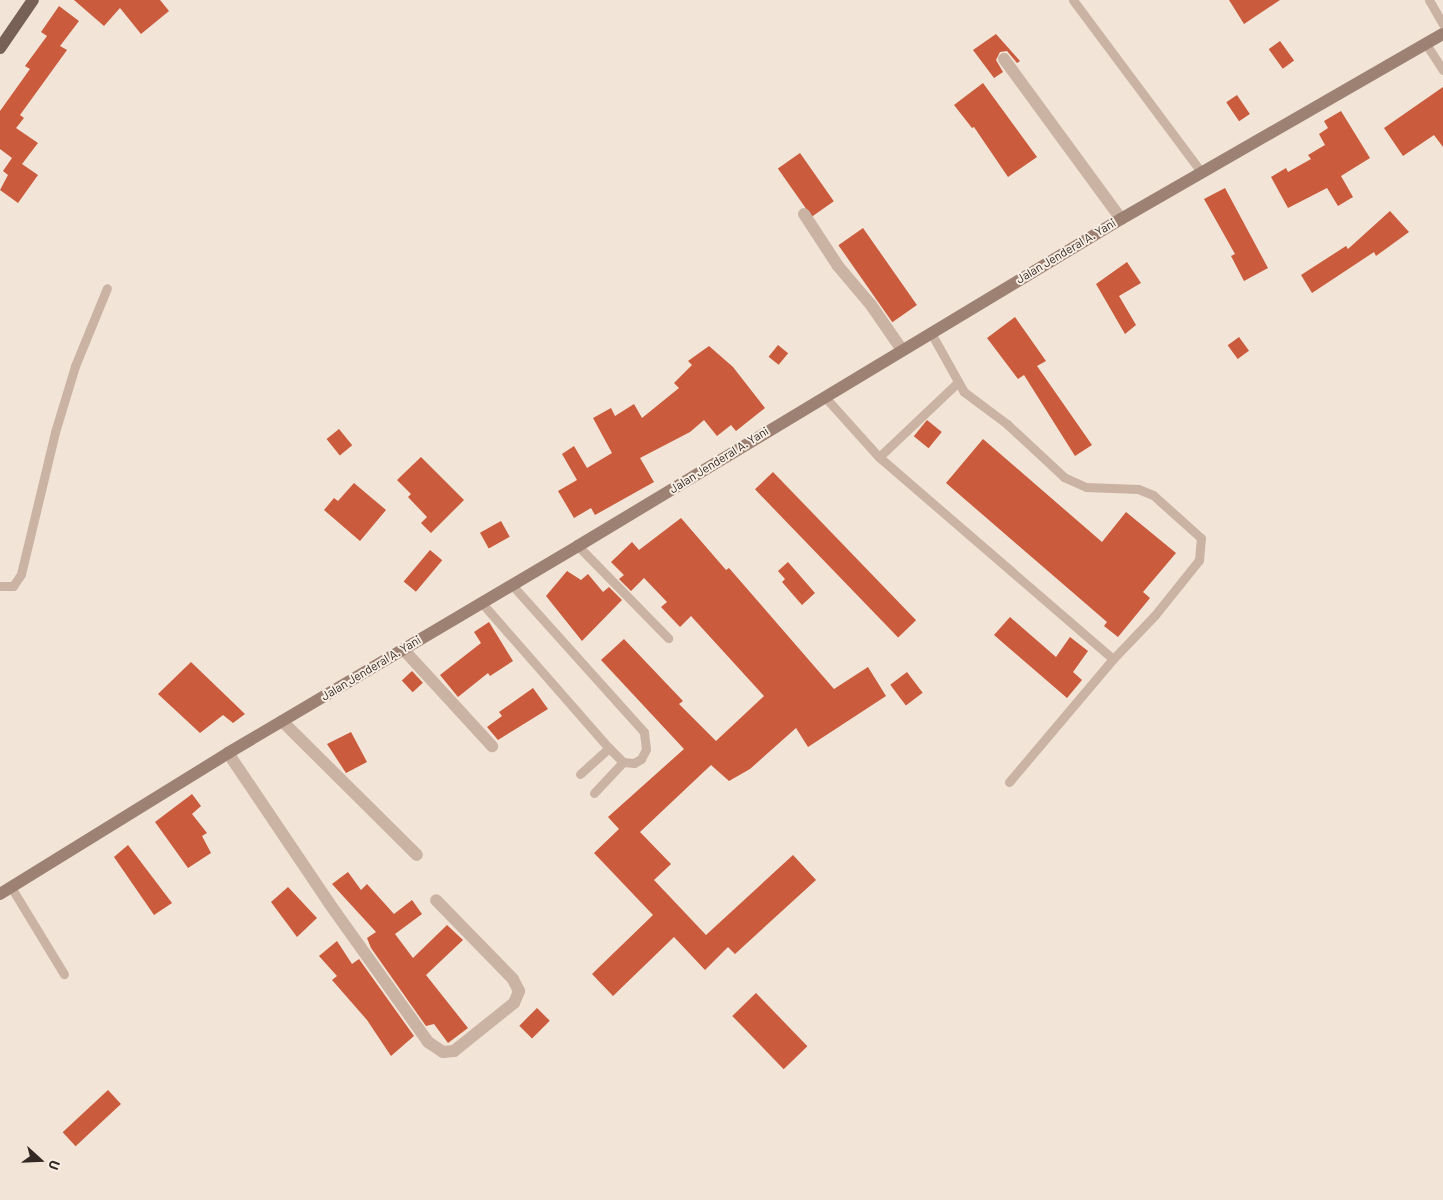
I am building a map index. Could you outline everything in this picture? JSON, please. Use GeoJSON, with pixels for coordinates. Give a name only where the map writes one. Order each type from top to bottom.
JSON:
{"type":"FeatureCollection","features":[{"type":"Feature","properties":{"kind":"main road"},"geometry":{"type":"LineString","coordinates":[[0,48],[33,0]]}},
{"type":"Feature","properties":{"kind":"main road","name":"Jalan Jenderal A. Yani"},"geometry":{"type":"LineString","coordinates":[[5,890],[228,753],[578,546],[824,396],[1121,219],[1443,34]]}},
{"type":"Feature","properties":{"kind":"street"},"geometry":{"type":"LineString","coordinates":[[1004,59],[1121,219]]}},
{"type":"Feature","properties":{"kind":"street"},"geometry":{"type":"LineString","coordinates":[[804,214],[838,266],[871,305],[902,350]]}},
{"type":"Feature","properties":{"kind":"street"},"geometry":{"type":"LineString","coordinates":[[403,649],[492,746]]}},
{"type":"Feature","properties":{"kind":"street"},"geometry":{"type":"LineString","coordinates":[[282,721],[417,856]]}},
{"type":"Feature","properties":{"kind":"street"},"geometry":{"type":"LineString","coordinates":[[228,753],[328,903],[428,1042],[443,1052],[454,1051],[514,1003],[519,991],[513,979],[436,900]]}},
{"type":"Feature","properties":{"kind":"lane"},"geometry":{"type":"LineString","coordinates":[[1073,0],[1202,173]]}},
{"type":"Feature","properties":{"kind":"lane"},"geometry":{"type":"LineString","coordinates":[[1429,0],[1443,24]]}},
{"type":"Feature","properties":{"kind":"lane"},"geometry":{"type":"LineString","coordinates":[[1426,44],[1443,70]]}},
{"type":"Feature","properties":{"kind":"lane"},"geometry":{"type":"LineString","coordinates":[[0,586],[13,586],[21,574],[55,432],[75,366],[107,288]]}},
{"type":"Feature","properties":{"kind":"lane"},"geometry":{"type":"LineString","coordinates":[[931,333],[957,383],[964,392],[1007,424],[1064,478],[1086,487],[1138,489],[1153,495],[1201,538],[1199,560],[1155,615],[1112,659],[1009,782]]}},
{"type":"Feature","properties":{"kind":"lane"},"geometry":{"type":"LineString","coordinates":[[879,457],[957,383]]}},
{"type":"Feature","properties":{"kind":"lane"},"geometry":{"type":"LineString","coordinates":[[824,396],[879,457],[1112,659]]}},
{"type":"Feature","properties":{"kind":"lane"},"geometry":{"type":"LineString","coordinates":[[578,546],[668,638]]}},
{"type":"Feature","properties":{"kind":"lane"},"geometry":{"type":"LineString","coordinates":[[482,602],[623,762],[634,763],[641,759],[646,749],[644,732],[511,584]]}},
{"type":"Feature","properties":{"kind":"lane"},"geometry":{"type":"LineString","coordinates":[[580,774],[609,748]]}},
{"type":"Feature","properties":{"kind":"lane"},"geometry":{"type":"LineString","coordinates":[[594,793],[623,762]]}},
{"type":"Feature","properties":{"kind":"lane"},"geometry":{"type":"LineString","coordinates":[[5,890],[64,974]]}},
{"type":"Feature","properties":{"kind":"building"},"geometry":{"type":"Polygon","coordinates":[[[74,0],[160,0],[169,11],[141,34],[120,8],[104,26],[74,0]]]}},
{"type":"Feature","properties":{"kind":"building"},"geometry":{"type":"Polygon","coordinates":[[[1229,0],[1280,0],[1244,24],[1229,0]]]}},
{"type":"Feature","properties":{"kind":"building"},"geometry":{"type":"Polygon","coordinates":[[[59,6],[79,21],[60,46],[67,50],[20,115],[24,118],[16,128],[38,143],[22,164],[38,175],[18,203],[0,190],[8,175],[3,171],[12,158],[0,149],[0,111],[30,69],[25,66],[47,36],[41,32],[59,6]]]}},
{"type":"Feature","properties":{"kind":"building"},"geometry":{"type":"Polygon","coordinates":[[[996,34],[1020,61],[1017,63],[1007,51],[1000,52],[996,60],[1003,72],[994,78],[973,50],[996,34]]]}},
{"type":"Feature","properties":{"kind":"building"},"geometry":{"type":"Polygon","coordinates":[[[1280,41],[1294,60],[1283,69],[1269,49],[1280,41]]]}},
{"type":"Feature","properties":{"kind":"building"},"geometry":{"type":"Polygon","coordinates":[[[983,83],[1037,157],[1008,177],[974,127],[972,128],[954,105],[983,83]]]}},
{"type":"Feature","properties":{"kind":"building"},"geometry":{"type":"Polygon","coordinates":[[[1443,87],[1443,147],[1434,135],[1403,156],[1384,128],[1443,87]]]}},
{"type":"Feature","properties":{"kind":"building"},"geometry":{"type":"Polygon","coordinates":[[[1237,95],[1250,114],[1239,121],[1226,102],[1237,95]]]}},
{"type":"Feature","properties":{"kind":"building"},"geometry":{"type":"Polygon","coordinates":[[[1341,111],[1370,158],[1341,176],[1353,197],[1338,206],[1327,188],[1288,208],[1271,177],[1286,168],[1288,172],[1311,159],[1308,155],[1325,145],[1319,134],[1328,128],[1324,121],[1341,111]]]}},
{"type":"Feature","properties":{"kind":"building"},"geometry":{"type":"Polygon","coordinates":[[[800,153],[834,201],[812,217],[778,168],[800,153]]]}},
{"type":"Feature","properties":{"kind":"building"},"geometry":{"type":"Polygon","coordinates":[[[1225,188],[1268,268],[1244,281],[1231,256],[1235,254],[1204,199],[1225,188]]]}},
{"type":"Feature","properties":{"kind":"building"},"geometry":{"type":"Polygon","coordinates":[[[1390,211],[1409,232],[1376,256],[1374,252],[1312,293],[1301,275],[1346,246],[1348,249],[1390,211]]]}},
{"type":"Feature","properties":{"kind":"building"},"geometry":{"type":"Polygon","coordinates":[[[863,228],[917,305],[892,322],[838,245],[863,228]]]}},
{"type":"Feature","properties":{"kind":"building"},"geometry":{"type":"Polygon","coordinates":[[[1127,262],[1141,283],[1119,296],[1136,325],[1125,334],[1096,284],[1127,262]]]}},
{"type":"Feature","properties":{"kind":"building"},"geometry":{"type":"Polygon","coordinates":[[[1015,317],[1046,361],[1037,366],[1092,445],[1075,456],[1024,375],[1018,379],[987,338],[1015,317]]]}},
{"type":"Feature","properties":{"kind":"building"},"geometry":{"type":"Polygon","coordinates":[[[1239,337],[1249,351],[1238,359],[1228,345],[1239,337]]]}},
{"type":"Feature","properties":{"kind":"building"},"geometry":{"type":"Polygon","coordinates":[[[778,345],[788,353],[779,365],[769,357],[778,345]]]}},
{"type":"Feature","properties":{"kind":"building"},"geometry":{"type":"Polygon","coordinates":[[[709,346],[733,367],[765,408],[736,431],[731,425],[717,436],[704,420],[690,432],[640,458],[654,482],[595,515],[591,508],[574,518],[558,491],[577,480],[562,454],[574,446],[587,468],[612,453],[593,418],[611,408],[615,416],[634,404],[642,418],[679,388],[674,383],[692,365],[688,361],[709,346]]]}},
{"type":"Feature","properties":{"kind":"building"},"geometry":{"type":"Polygon","coordinates":[[[927,420],[942,432],[929,448],[914,436],[927,420]]]}},
{"type":"Feature","properties":{"kind":"building"},"geometry":{"type":"Polygon","coordinates":[[[339,429],[352,445],[340,455],[327,439],[339,429]]]}},
{"type":"Feature","properties":{"kind":"building"},"geometry":{"type":"Polygon","coordinates":[[[983,439],[1102,542],[1126,512],[1176,553],[1143,592],[1150,598],[1118,637],[1104,626],[1107,622],[946,483],[983,439]]]}},
{"type":"Feature","properties":{"kind":"building"},"geometry":{"type":"Polygon","coordinates":[[[421,457],[464,500],[431,533],[421,523],[427,517],[408,497],[411,494],[397,480],[421,457]]]}},
{"type":"Feature","properties":{"kind":"building"},"geometry":{"type":"Polygon","coordinates":[[[773,472],[916,620],[898,638],[755,489],[773,472]]]}},
{"type":"Feature","properties":{"kind":"building"},"geometry":{"type":"Polygon","coordinates":[[[354,483],[386,510],[360,541],[324,510],[334,498],[338,501],[354,483]]]}},
{"type":"Feature","properties":{"kind":"building"},"geometry":{"type":"Polygon","coordinates":[[[681,518],[726,570],[729,568],[834,689],[868,667],[886,696],[808,747],[796,728],[750,769],[729,781],[711,765],[640,832],[671,864],[654,880],[706,935],[793,855],[816,880],[735,954],[728,947],[705,970],[674,937],[613,996],[592,974],[653,915],[594,853],[619,829],[608,817],[684,749],[601,660],[624,639],[683,701],[679,704],[716,741],[764,696],[691,616],[680,627],[661,607],[667,602],[644,578],[631,591],[619,579],[624,575],[611,562],[632,542],[639,550],[681,518]]]}},
{"type":"Feature","properties":{"kind":"building"},"geometry":{"type":"Polygon","coordinates":[[[501,521],[510,537],[489,548],[480,533],[501,521]]]}},
{"type":"Feature","properties":{"kind":"building"},"geometry":{"type":"Polygon","coordinates":[[[430,550],[442,560],[416,592],[404,581],[430,550]]]}},
{"type":"Feature","properties":{"kind":"building"},"geometry":{"type":"Polygon","coordinates":[[[788,562],[815,593],[802,605],[782,582],[785,579],[778,571],[788,562]]]}},
{"type":"Feature","properties":{"kind":"building"},"geometry":{"type":"Polygon","coordinates":[[[567,571],[581,580],[588,574],[603,592],[609,587],[622,600],[582,641],[546,596],[567,571]]]}},
{"type":"Feature","properties":{"kind":"building"},"geometry":{"type":"Polygon","coordinates":[[[1010,617],[1056,657],[1070,637],[1088,651],[1073,672],[1082,680],[1067,698],[994,635],[1010,617]]]}},
{"type":"Feature","properties":{"kind":"building"},"geometry":{"type":"Polygon","coordinates":[[[489,622],[513,661],[490,676],[488,673],[458,697],[440,675],[481,643],[474,632],[489,622]]]}},
{"type":"Feature","properties":{"kind":"building"},"geometry":{"type":"Polygon","coordinates":[[[191,662],[245,714],[233,723],[223,715],[200,733],[158,694],[191,662]]]}},
{"type":"Feature","properties":{"kind":"building"},"geometry":{"type":"Polygon","coordinates":[[[412,671],[423,683],[413,692],[402,681],[412,671]]]}},
{"type":"Feature","properties":{"kind":"building"},"geometry":{"type":"Polygon","coordinates":[[[907,672],[923,693],[906,705],[890,685],[907,672]]]}},
{"type":"Feature","properties":{"kind":"building"},"geometry":{"type":"Polygon","coordinates":[[[533,688],[548,709],[498,740],[487,727],[502,716],[499,712],[533,688]]]}},
{"type":"Feature","properties":{"kind":"building"},"geometry":{"type":"Polygon","coordinates":[[[351,732],[367,762],[346,773],[327,744],[351,732]]]}},
{"type":"Feature","properties":{"kind":"building"},"geometry":{"type":"Polygon","coordinates":[[[192,794],[201,806],[192,814],[207,833],[202,836],[211,853],[188,868],[155,822],[192,794]]]}},
{"type":"Feature","properties":{"kind":"building"},"geometry":{"type":"Polygon","coordinates":[[[128,845],[172,903],[154,915],[114,857],[128,845]]]}},
{"type":"Feature","properties":{"kind":"building"},"geometry":{"type":"Polygon","coordinates":[[[348,872],[361,890],[367,884],[394,914],[412,900],[422,914],[395,934],[413,958],[447,925],[463,940],[426,975],[468,1028],[448,1043],[434,1024],[426,1026],[371,948],[367,938],[376,932],[332,884],[348,872]]]}},
{"type":"Feature","properties":{"kind":"building"},"geometry":{"type":"Polygon","coordinates":[[[288,887],[317,918],[297,937],[271,902],[288,887]]]}},
{"type":"Feature","properties":{"kind":"building"},"geometry":{"type":"Polygon","coordinates":[[[337,941],[352,964],[359,959],[414,1036],[391,1056],[367,1020],[332,980],[337,976],[319,956],[337,941]]]}},
{"type":"Feature","properties":{"kind":"building"},"geometry":{"type":"Polygon","coordinates":[[[756,993],[807,1046],[784,1069],[732,1016],[756,993]]]}},
{"type":"Feature","properties":{"kind":"building"},"geometry":{"type":"Polygon","coordinates":[[[537,1008],[550,1021],[532,1038],[519,1026],[537,1008]]]}},
{"type":"Feature","properties":{"kind":"building"},"geometry":{"type":"Polygon","coordinates":[[[108,1090],[121,1104],[76,1146],[63,1132],[108,1090]]]}}]}
